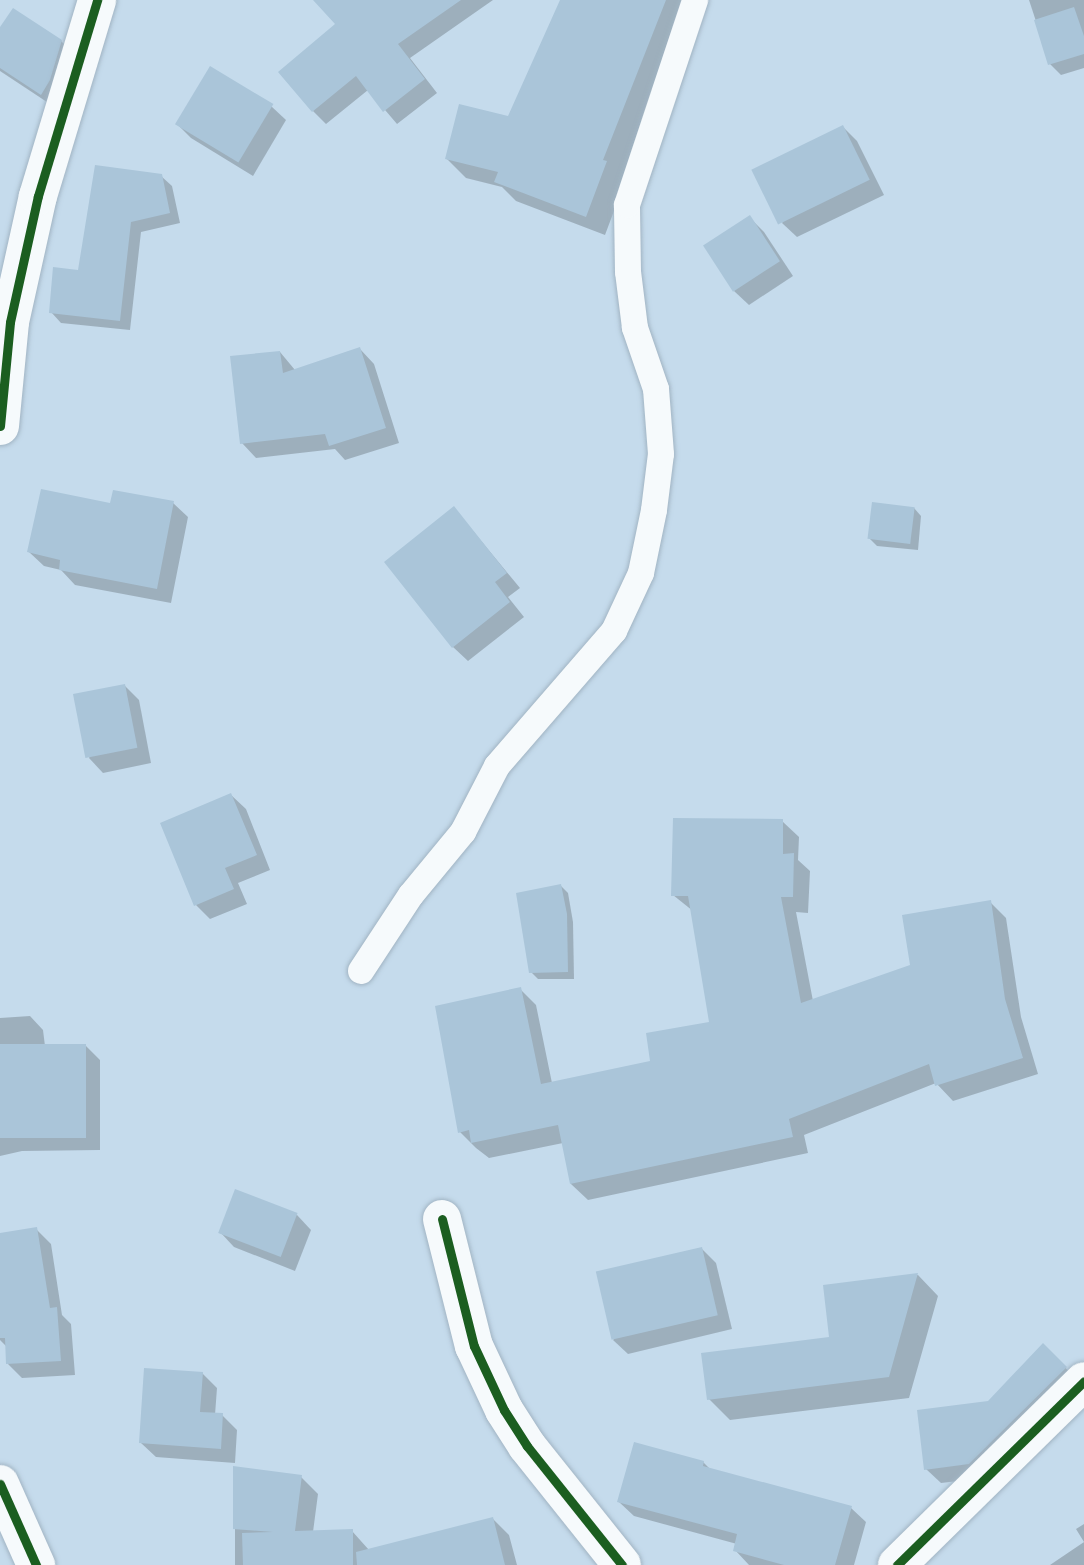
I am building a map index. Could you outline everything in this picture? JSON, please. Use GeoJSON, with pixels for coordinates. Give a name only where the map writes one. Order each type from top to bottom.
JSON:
{"type":"FeatureCollection","features":[{"type":"Feature","properties":{"kind":"street"},"geometry":{"type":"LineString","coordinates":[[0,426],[10,322],[32,221],[97,0]]}},
{"type":"Feature","properties":{"kind":"street"},"geometry":{"type":"LineString","coordinates":[[442,1219],[474,1346],[505,1410],[527,1446],[622,1565]]}},
{"type":"Feature","properties":{"kind":"street"},"geometry":{"type":"LineString","coordinates":[[897,1565],[1084,1381]]}},
{"type":"Feature","properties":{"kind":"street"},"geometry":{"type":"LineString","coordinates":[[0,1484],[30,1563]]}},
{"type":"Feature","properties":{"kind":"lane"},"geometry":{"type":"LineString","coordinates":[[361,971],[411,895],[463,832],[497,766],[614,631],[641,573],[654,510],[661,454],[656,389],[635,328],[628,272],[627,205],[695,0]]}},
{"type":"Feature","properties":{"kind":"building"},"geometry":{"type":"Polygon","coordinates":[[[313,0],[461,0],[398,44],[425,79],[383,112],[356,76],[312,112],[278,72],[335,24],[313,0]]]}},
{"type":"Feature","properties":{"kind":"building"},"geometry":{"type":"Polygon","coordinates":[[[560,0],[666,0],[603,160],[607,161],[586,217],[494,182],[498,172],[445,159],[459,104],[508,116],[560,0]]]}},
{"type":"Feature","properties":{"kind":"building"},"geometry":{"type":"Polygon","coordinates":[[[1074,7],[1084,36],[1084,54],[1048,65],[1034,20],[1074,7]]]}},
{"type":"Feature","properties":{"kind":"building"},"geometry":{"type":"Polygon","coordinates":[[[13,8],[62,40],[50,80],[41,95],[0,68],[0,27],[13,8]]]}},
{"type":"Feature","properties":{"kind":"building"},"geometry":{"type":"Polygon","coordinates":[[[210,66],[273,104],[238,162],[175,124],[210,66]]]}},
{"type":"Feature","properties":{"kind":"building"},"geometry":{"type":"Polygon","coordinates":[[[843,125],[870,180],[778,225],[751,170],[843,125]]]}},
{"type":"Feature","properties":{"kind":"building"},"geometry":{"type":"Polygon","coordinates":[[[95,165],[162,174],[170,213],[131,222],[120,321],[49,313],[53,267],[78,270],[95,165]]]}},
{"type":"Feature","properties":{"kind":"building"},"geometry":{"type":"Polygon","coordinates":[[[750,215],[780,261],[733,292],[703,245],[750,215]]]}},
{"type":"Feature","properties":{"kind":"building"},"geometry":{"type":"Polygon","coordinates":[[[360,347],[386,428],[329,446],[325,434],[240,444],[230,356],[280,351],[283,373],[360,347]]]}},
{"type":"Feature","properties":{"kind":"building"},"geometry":{"type":"Polygon","coordinates":[[[41,489],[110,503],[113,490],[174,501],[157,589],[59,570],[60,560],[27,552],[41,489]]]}},
{"type":"Feature","properties":{"kind":"building"},"geometry":{"type":"Polygon","coordinates":[[[872,502],[915,507],[910,544],[867,539],[872,502]]]}},
{"type":"Feature","properties":{"kind":"building"},"geometry":{"type":"Polygon","coordinates":[[[454,506],[507,573],[495,582],[510,602],[452,648],[384,562],[454,506]]]}},
{"type":"Feature","properties":{"kind":"building"},"geometry":{"type":"Polygon","coordinates":[[[125,684],[137,748],[85,758],[73,694],[125,684]]]}},
{"type":"Feature","properties":{"kind":"building"},"geometry":{"type":"Polygon","coordinates":[[[231,793],[257,855],[225,868],[234,889],[194,906],[160,823],[231,793]]]}},
{"type":"Feature","properties":{"kind":"building"},"geometry":{"type":"Polygon","coordinates":[[[673,818],[783,819],[783,854],[794,853],[793,897],[781,897],[801,1003],[910,965],[902,915],[991,900],[1005,999],[1023,1058],[935,1086],[929,1064],[789,1119],[793,1137],[570,1184],[558,1125],[471,1143],[469,1130],[458,1133],[435,1006],[521,987],[541,1084],[650,1061],[646,1033],[709,1022],[688,896],[671,896],[673,818]]]}},
{"type":"Feature","properties":{"kind":"building"},"geometry":{"type":"Polygon","coordinates":[[[561,884],[567,914],[568,972],[529,973],[516,893],[561,884]]]}},
{"type":"Feature","properties":{"kind":"building"},"geometry":{"type":"Polygon","coordinates":[[[0,1044],[86,1044],[86,1138],[0,1138],[0,1044]]]}},
{"type":"Feature","properties":{"kind":"building"},"geometry":{"type":"Polygon","coordinates":[[[235,1189],[298,1213],[281,1257],[218,1233],[235,1189]]]}},
{"type":"Feature","properties":{"kind":"building"},"geometry":{"type":"Polygon","coordinates":[[[37,1227],[50,1308],[57,1307],[61,1361],[6,1364],[5,1338],[0,1338],[0,1233],[37,1227]]]}},
{"type":"Feature","properties":{"kind":"building"},"geometry":{"type":"Polygon","coordinates":[[[702,1247],[718,1315],[612,1340],[596,1272],[702,1247]]]}},
{"type":"Feature","properties":{"kind":"building"},"geometry":{"type":"Polygon","coordinates":[[[918,1273],[889,1377],[707,1400],[701,1353],[829,1337],[823,1285],[918,1273]]]}},
{"type":"Feature","properties":{"kind":"building"},"geometry":{"type":"Polygon","coordinates":[[[1043,1343],[1067,1367],[969,1464],[924,1470],[917,1410],[988,1401],[1043,1343]]]}},
{"type":"Feature","properties":{"kind":"building"},"geometry":{"type":"Polygon","coordinates":[[[144,1368],[203,1372],[200,1412],[223,1413],[221,1449],[139,1443],[144,1368]]]}},
{"type":"Feature","properties":{"kind":"building"},"geometry":{"type":"Polygon","coordinates":[[[634,1442],[704,1461],[703,1466],[852,1506],[835,1565],[784,1565],[733,1551],[737,1534],[617,1502],[634,1442]]]}},
{"type":"Feature","properties":{"kind":"building"},"geometry":{"type":"Polygon","coordinates":[[[233,1466],[302,1475],[295,1531],[353,1529],[353,1565],[243,1565],[242,1533],[273,1532],[233,1529],[233,1466]]]}},
{"type":"Feature","properties":{"kind":"building"},"geometry":{"type":"Polygon","coordinates":[[[493,1517],[505,1565],[357,1565],[356,1552],[493,1517]]]}},
{"type":"Feature","properties":{"kind":"cycle path"},"geometry":{"type":"LineString","coordinates":[[0,426],[10,322],[38,196],[97,0]]}},
{"type":"Feature","properties":{"kind":"cycle path"},"geometry":{"type":"LineString","coordinates":[[442,1219],[474,1346],[504,1410],[527,1446],[622,1565]]}},
{"type":"Feature","properties":{"kind":"cycle path"},"geometry":{"type":"LineString","coordinates":[[897,1565],[1084,1381]]}},
{"type":"Feature","properties":{"kind":"cycle path"},"geometry":{"type":"LineString","coordinates":[[0,1484],[36,1565]]}}]}
